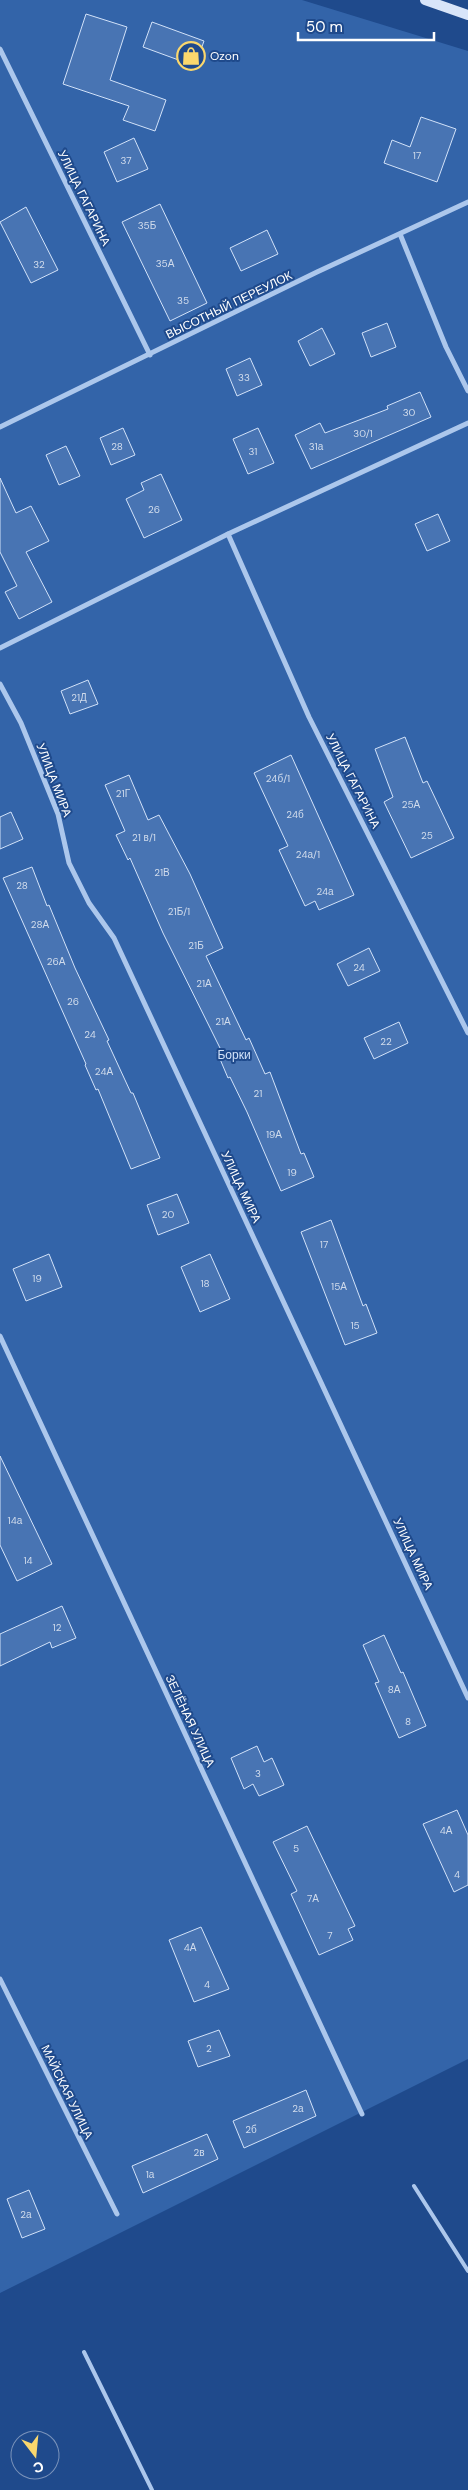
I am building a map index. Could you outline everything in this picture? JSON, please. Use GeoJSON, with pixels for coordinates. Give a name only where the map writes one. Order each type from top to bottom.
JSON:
{"type":"FeatureCollection","features":[{"type":"Feature","properties":{"kind":"street"},"geometry":{"type":"LineString","coordinates":[[425,0],[468,15]]}},
{"type":"Feature","properties":{"kind":"street","name":"УЛИЦА ГАГАРИНА"},"geometry":{"type":"LineString","coordinates":[[0,49],[150,355]]}},
{"type":"Feature","properties":{"kind":"street","name":"ВЫСОТНЫЙ ПЕРЕУЛОК"},"geometry":{"type":"LineString","coordinates":[[0,427],[468,202]]}},
{"type":"Feature","properties":{"kind":"street"},"geometry":{"type":"LineString","coordinates":[[400,234],[446,347],[468,391]]}},
{"type":"Feature","properties":{"kind":"street"},"geometry":{"type":"LineString","coordinates":[[0,648],[228,534],[468,423]]}},
{"type":"Feature","properties":{"kind":"street","name":"УЛИЦА ГАГАРИНА"},"geometry":{"type":"LineString","coordinates":[[228,534],[309,717],[468,1033]]}},
{"type":"Feature","properties":{"kind":"street","name":"УЛИЦА МИРА"},"geometry":{"type":"LineString","coordinates":[[0,684],[21,723],[58,814],[69,863],[89,903],[118,947],[468,1698]]}},
{"type":"Feature","properties":{"kind":"street","name":"ЗЕЛЁНАЯ УЛИЦА"},"geometry":{"type":"LineString","coordinates":[[0,1336],[362,2114]]}},
{"type":"Feature","properties":{"kind":"street","name":"МАЙСКАЯ УЛИЦА"},"geometry":{"type":"LineString","coordinates":[[0,1979],[117,2214]]}},
{"type":"Feature","properties":{"kind":"lane"},"geometry":{"type":"LineString","coordinates":[[414,2186],[468,2271]]}},
{"type":"Feature","properties":{"kind":"lane"},"geometry":{"type":"LineString","coordinates":[[84,2352],[152,2490]]}},
{"type":"Feature","properties":{"kind":"green space","name":"Борки"},"geometry":{"type":"Polygon","coordinates":[[[0,0],[302,0],[468,51],[468,2059],[0,2293],[0,0]]]}},
{"type":"Feature","properties":{"kind":"building"},"geometry":{"type":"Polygon","coordinates":[[[86,14],[127,27],[110,80],[166,100],[155,131],[123,120],[129,106],[63,84],[86,14]]]}},
{"type":"Feature","properties":{"kind":"building"},"geometry":{"type":"Polygon","coordinates":[[[152,22],[204,41],[195,66],[143,47],[152,22]]]}},
{"type":"Feature","properties":{"kind":"building"},"geometry":{"type":"Polygon","coordinates":[[[421,117],[456,129],[437,182],[384,163],[392,140],[410,147],[421,117]]]}},
{"type":"Feature","properties":{"kind":"building"},"geometry":{"type":"Polygon","coordinates":[[[134,138],[148,169],[117,182],[104,152],[134,138]]]}},
{"type":"Feature","properties":{"kind":"building"},"geometry":{"type":"Polygon","coordinates":[[[160,204],[207,303],[170,321],[122,222],[160,204]]]}},
{"type":"Feature","properties":{"kind":"building"},"geometry":{"type":"Polygon","coordinates":[[[26,207],[58,270],[31,283],[0,222],[26,207]]]}},
{"type":"Feature","properties":{"kind":"building"},"geometry":{"type":"Polygon","coordinates":[[[267,230],[278,254],[241,271],[230,248],[267,230]]]}},
{"type":"Feature","properties":{"kind":"building"},"geometry":{"type":"Polygon","coordinates":[[[387,323],[396,347],[371,357],[362,333],[387,323]]]}},
{"type":"Feature","properties":{"kind":"building"},"geometry":{"type":"Polygon","coordinates":[[[322,328],[335,354],[310,366],[298,341],[322,328]]]}},
{"type":"Feature","properties":{"kind":"building"},"geometry":{"type":"Polygon","coordinates":[[[250,358],[262,385],[237,396],[226,369],[250,358]]]}},
{"type":"Feature","properties":{"kind":"building"},"geometry":{"type":"Polygon","coordinates":[[[420,392],[431,417],[311,469],[295,435],[320,423],[325,433],[388,409],[387,406],[420,392]]]}},
{"type":"Feature","properties":{"kind":"building"},"geometry":{"type":"Polygon","coordinates":[[[123,428],[135,455],[111,465],[100,438],[123,428]]]}},
{"type":"Feature","properties":{"kind":"building"},"geometry":{"type":"Polygon","coordinates":[[[258,428],[274,463],[248,474],[233,439],[258,428]]]}},
{"type":"Feature","properties":{"kind":"building"},"geometry":{"type":"Polygon","coordinates":[[[66,446],[80,476],[59,485],[46,455],[66,446]]]}},
{"type":"Feature","properties":{"kind":"building"},"geometry":{"type":"Polygon","coordinates":[[[161,474],[182,520],[144,538],[126,499],[144,490],[141,483],[161,474]]]}},
{"type":"Feature","properties":{"kind":"building"},"geometry":{"type":"Polygon","coordinates":[[[0,478],[16,513],[31,506],[49,541],[26,552],[52,602],[19,619],[5,592],[17,586],[0,552],[0,478]]]}},
{"type":"Feature","properties":{"kind":"building"},"geometry":{"type":"Polygon","coordinates":[[[438,514],[450,541],[427,551],[415,524],[438,514]]]}},
{"type":"Feature","properties":{"kind":"building"},"geometry":{"type":"Polygon","coordinates":[[[88,680],[98,704],[70,714],[61,691],[88,680]]]}},
{"type":"Feature","properties":{"kind":"building"},"geometry":{"type":"Polygon","coordinates":[[[405,737],[423,783],[427,781],[454,838],[411,858],[384,802],[393,797],[375,749],[405,737]]]}},
{"type":"Feature","properties":{"kind":"building"},"geometry":{"type":"Polygon","coordinates":[[[291,755],[354,895],[319,910],[315,901],[305,906],[279,850],[288,846],[254,773],[291,755]]]}},
{"type":"Feature","properties":{"kind":"building"},"geometry":{"type":"Polygon","coordinates":[[[129,775],[148,820],[159,815],[190,874],[223,948],[206,956],[246,1040],[249,1038],[265,1074],[270,1072],[301,1154],[304,1153],[314,1177],[281,1191],[247,1112],[230,1077],[228,1078],[217,1052],[221,1050],[163,933],[130,858],[128,860],[116,835],[125,831],[105,785],[129,775]]]}},
{"type":"Feature","properties":{"kind":"building"},"geometry":{"type":"Polygon","coordinates":[[[11,812],[23,839],[0,849],[0,817],[11,812]]]}},
{"type":"Feature","properties":{"kind":"building"},"geometry":{"type":"Polygon","coordinates":[[[32,867],[47,906],[49,905],[75,968],[109,1040],[107,1041],[131,1093],[133,1093],[160,1158],[131,1169],[98,1089],[96,1090],[85,1065],[3,878],[32,867]]]}},
{"type":"Feature","properties":{"kind":"building"},"geometry":{"type":"Polygon","coordinates":[[[369,948],[380,971],[348,986],[337,964],[369,948]]]}},
{"type":"Feature","properties":{"kind":"building"},"geometry":{"type":"Polygon","coordinates":[[[399,1022],[408,1043],[374,1059],[364,1038],[399,1022]]]}},
{"type":"Feature","properties":{"kind":"building"},"geometry":{"type":"Polygon","coordinates":[[[177,1194],[189,1223],[158,1235],[147,1205],[177,1194]]]}},
{"type":"Feature","properties":{"kind":"building"},"geometry":{"type":"Polygon","coordinates":[[[331,1220],[363,1306],[366,1304],[377,1333],[345,1345],[301,1232],[331,1220]]]}},
{"type":"Feature","properties":{"kind":"building"},"geometry":{"type":"Polygon","coordinates":[[[49,1254],[62,1287],[26,1301],[13,1269],[49,1254]]]}},
{"type":"Feature","properties":{"kind":"building"},"geometry":{"type":"Polygon","coordinates":[[[210,1254],[230,1299],[200,1312],[181,1267],[210,1254]]]}},
{"type":"Feature","properties":{"kind":"building"},"geometry":{"type":"Polygon","coordinates":[[[0,1456],[52,1564],[17,1581],[0,1545],[0,1456]]]}},
{"type":"Feature","properties":{"kind":"building"},"geometry":{"type":"Polygon","coordinates":[[[62,1606],[76,1638],[52,1648],[50,1642],[0,1666],[0,1634],[62,1606]]]}},
{"type":"Feature","properties":{"kind":"building"},"geometry":{"type":"Polygon","coordinates":[[[384,1635],[401,1673],[403,1672],[426,1726],[399,1738],[375,1683],[379,1682],[363,1645],[384,1635]]]}},
{"type":"Feature","properties":{"kind":"building"},"geometry":{"type":"Polygon","coordinates":[[[257,1746],[264,1762],[272,1758],[284,1785],[259,1796],[253,1784],[244,1789],[231,1758],[257,1746]]]}},
{"type":"Feature","properties":{"kind":"building"},"geometry":{"type":"Polygon","coordinates":[[[457,1810],[468,1835],[468,1885],[454,1892],[423,1824],[457,1810]]]}},
{"type":"Feature","properties":{"kind":"building"},"geometry":{"type":"Polygon","coordinates":[[[307,1826],[355,1926],[348,1929],[353,1940],[319,1955],[291,1894],[297,1891],[273,1842],[307,1826]]]}},
{"type":"Feature","properties":{"kind":"building"},"geometry":{"type":"Polygon","coordinates":[[[201,1927],[229,1989],[194,2002],[169,1940],[201,1927]]]}},
{"type":"Feature","properties":{"kind":"building"},"geometry":{"type":"Polygon","coordinates":[[[219,2030],[230,2056],[198,2067],[188,2041],[219,2030]]]}},
{"type":"Feature","properties":{"kind":"building"},"geometry":{"type":"Polygon","coordinates":[[[306,2090],[316,2116],[244,2148],[233,2121],[306,2090]]]}},
{"type":"Feature","properties":{"kind":"building"},"geometry":{"type":"Polygon","coordinates":[[[207,2134],[218,2159],[143,2193],[132,2166],[207,2134]]]}},
{"type":"Feature","properties":{"kind":"building"},"geometry":{"type":"Polygon","coordinates":[[[29,2190],[45,2229],[22,2238],[7,2199],[29,2190]]]}},
{"type":"Feature","properties":{"kind":"place","name":"Ozon"},"geometry":{"type":"Point","coordinates":[191,56]}}]}
